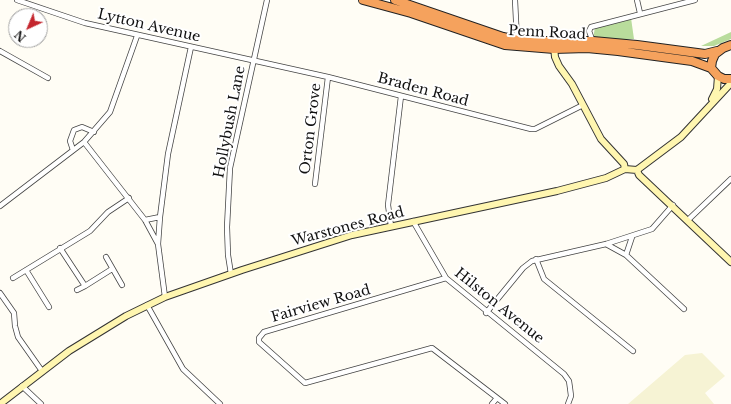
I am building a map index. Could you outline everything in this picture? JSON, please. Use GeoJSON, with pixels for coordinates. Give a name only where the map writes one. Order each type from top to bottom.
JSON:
{"type":"FeatureCollection","features":[{"type":"Feature","properties":{"kind":"highway","name":"Penn Road"},"geometry":{"type":"LineString","coordinates":[[363,0],[405,11],[505,45],[637,45],[700,54],[717,51],[731,45]]}},
{"type":"Feature","properties":{"kind":"highway","name":"Penn Road"},"geometry":{"type":"LineString","coordinates":[[395,0],[517,40],[554,45]]}},
{"type":"Feature","properties":{"kind":"highway","name":"Penn Road"},"geometry":{"type":"LineString","coordinates":[[594,45],[701,63],[711,68]]}},
{"type":"Feature","properties":{"kind":"highway"},"geometry":{"type":"LineString","coordinates":[[717,51],[713,57],[711,68],[718,76],[724,79],[731,79]]}},
{"type":"Feature","properties":{"kind":"street","name":"Lytton Avenue"},"geometry":{"type":"LineString","coordinates":[[17,0],[85,23],[137,36],[254,61]]}},
{"type":"Feature","properties":{"kind":"street","name":"Hollybush Lane"},"geometry":{"type":"LineString","coordinates":[[231,274],[228,255],[227,227],[230,168],[267,0]]}},
{"type":"Feature","properties":{"kind":"street"},"geometry":{"type":"LineString","coordinates":[[515,0],[517,40]]}},
{"type":"Feature","properties":{"kind":"street"},"geometry":{"type":"LineString","coordinates":[[637,0],[640,13]]}},
{"type":"Feature","properties":{"kind":"street"},"geometry":{"type":"LineString","coordinates":[[594,45],[589,31],[591,27],[640,13],[695,0]]}},
{"type":"Feature","properties":{"kind":"street"},"geometry":{"type":"LineString","coordinates":[[0,206],[84,142],[94,132],[110,112],[137,36]]}},
{"type":"Feature","properties":{"kind":"street"},"geometry":{"type":"LineString","coordinates":[[554,45],[557,62],[572,84],[601,139],[624,164],[625,169],[637,170],[677,140],[731,83]]}},
{"type":"Feature","properties":{"kind":"street"},"geometry":{"type":"LineString","coordinates":[[165,297],[158,244],[160,217],[168,154],[191,47]]}},
{"type":"Feature","properties":{"kind":"street"},"geometry":{"type":"LineString","coordinates":[[0,51],[48,78]]}},
{"type":"Feature","properties":{"kind":"street","name":"Braden Road"},"geometry":{"type":"LineString","coordinates":[[254,61],[328,76],[531,129],[537,128],[583,105]]}},
{"type":"Feature","properties":{"kind":"street","name":"Orton Grove"},"geometry":{"type":"LineString","coordinates":[[315,184],[328,76]]}},
{"type":"Feature","properties":{"kind":"street"},"geometry":{"type":"LineString","coordinates":[[709,106],[718,89],[718,76]]}},
{"type":"Feature","properties":{"kind":"street"},"geometry":{"type":"LineString","coordinates":[[391,226],[388,205],[401,96]]}},
{"type":"Feature","properties":{"kind":"street"},"geometry":{"type":"LineString","coordinates":[[73,150],[70,141],[74,130],[82,127],[94,132]]}},
{"type":"Feature","properties":{"kind":"street"},"geometry":{"type":"LineString","coordinates":[[84,142],[145,220],[158,244]]}},
{"type":"Feature","properties":{"kind":"street","name":"Warstones Road"},"geometry":{"type":"LineString","coordinates":[[0,404],[69,352],[147,305],[165,297],[318,245],[412,221],[557,191],[619,174],[625,169]]}},
{"type":"Feature","properties":{"kind":"street"},"geometry":{"type":"LineString","coordinates":[[637,170],[639,175],[673,205],[731,262]]}},
{"type":"Feature","properties":{"kind":"street"},"geometry":{"type":"LineString","coordinates":[[688,220],[731,179]]}},
{"type":"Feature","properties":{"kind":"street"},"geometry":{"type":"LineString","coordinates":[[13,278],[90,231],[108,212],[129,198]]}},
{"type":"Feature","properties":{"kind":"street"},"geometry":{"type":"LineString","coordinates":[[486,313],[523,268],[536,259],[632,237],[652,229],[673,205]]}},
{"type":"Feature","properties":{"kind":"street"},"geometry":{"type":"LineString","coordinates":[[145,220],[160,217]]}},
{"type":"Feature","properties":{"kind":"street","name":"Hilston Avenue"},"geometry":{"type":"LineString","coordinates":[[412,221],[446,278],[486,313],[564,374],[569,381],[570,388],[571,396],[568,404]]}},
{"type":"Feature","properties":{"kind":"street"},"geometry":{"type":"LineString","coordinates":[[626,255],[632,237]]}},
{"type":"Feature","properties":{"kind":"street"},"geometry":{"type":"LineString","coordinates":[[606,244],[626,255],[684,309]]}},
{"type":"Feature","properties":{"kind":"street"},"geometry":{"type":"LineString","coordinates":[[60,248],[85,286]]}},
{"type":"Feature","properties":{"kind":"street"},"geometry":{"type":"LineString","coordinates":[[106,257],[122,285]]}},
{"type":"Feature","properties":{"kind":"street"},"geometry":{"type":"LineString","coordinates":[[536,259],[544,279],[633,351]]}},
{"type":"Feature","properties":{"kind":"street"},"geometry":{"type":"LineString","coordinates":[[77,290],[112,269]]}},
{"type":"Feature","properties":{"kind":"street"},"geometry":{"type":"LineString","coordinates":[[26,270],[49,307]]}},
{"type":"Feature","properties":{"kind":"street","name":"Fairview Road"},"geometry":{"type":"LineString","coordinates":[[446,278],[264,332],[259,338],[259,342],[305,383],[429,348],[435,349],[497,398]]}},
{"type":"Feature","properties":{"kind":"street"},"geometry":{"type":"LineString","coordinates":[[0,293],[14,313],[14,326],[18,337],[42,371]]}},
{"type":"Feature","properties":{"kind":"street"},"geometry":{"type":"LineString","coordinates":[[147,305],[183,369],[220,404]]}},
{"type":"Feature","properties":{"kind":"street"},"geometry":{"type":"LineString","coordinates":[[22,386],[41,404]]}},
{"type":"Feature","properties":{"kind":"street"},"geometry":{"type":"LineString","coordinates":[[492,404],[497,398],[505,404]]}},
{"type":"Feature","properties":{"kind":"shaded area"},"geometry":{"type":"Polygon","coordinates":[[[702,353],[725,376],[705,393],[714,404],[628,404],[685,355],[702,353]]]}},
{"type":"Feature","properties":{"kind":"green space"},"geometry":{"type":"Polygon","coordinates":[[[631,18],[634,39],[593,39],[595,27],[631,18]]]}},
{"type":"Feature","properties":{"kind":"green space"},"geometry":{"type":"Polygon","coordinates":[[[731,32],[731,39],[714,46],[701,46],[731,32]]]}}]}
